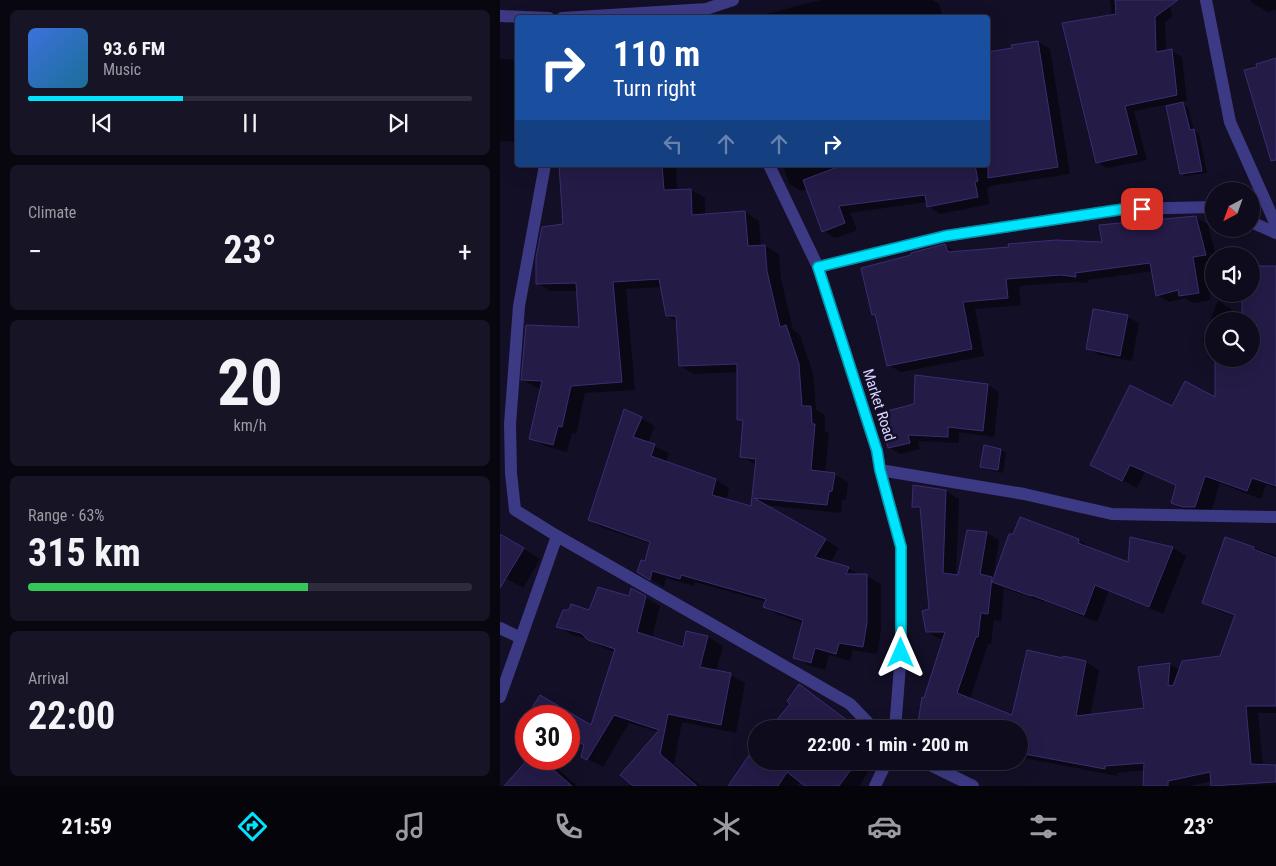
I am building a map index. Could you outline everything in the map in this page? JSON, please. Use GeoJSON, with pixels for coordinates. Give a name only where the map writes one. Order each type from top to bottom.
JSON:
{"type":"FeatureCollection","features":[{"type":"Feature","properties":{"kind":"street"},"geometry":{"type":"LineString","coordinates":[[649,15],[707,13],[733,0]]}},
{"type":"Feature","properties":{"kind":"street"},"geometry":{"type":"LineString","coordinates":[[1206,0],[1230,122],[1276,225]]}},
{"type":"Feature","properties":{"kind":"street"},"geometry":{"type":"LineString","coordinates":[[500,16],[515,17]]}},
{"type":"Feature","properties":{"kind":"street"},"geometry":{"type":"LineString","coordinates":[[546,167],[518,306],[510,424],[511,473],[516,510],[557,536],[850,704],[865,720]]}},
{"type":"Feature","properties":{"kind":"street","name":"Market Road"},"geometry":{"type":"LineString","coordinates":[[770,167],[818,267],[877,451],[880,470],[901,547],[901,653],[896,720]]}},
{"type":"Feature","properties":{"kind":"street"},"geometry":{"type":"LineString","coordinates":[[818,267],[945,236],[1124,209],[1205,207]]}},
{"type":"Feature","properties":{"kind":"street"},"geometry":{"type":"LineString","coordinates":[[1260,226],[1276,233]]}},
{"type":"Feature","properties":{"kind":"street"},"geometry":{"type":"LineString","coordinates":[[880,470],[1024,494],[1112,514],[1276,517]]}},
{"type":"Feature","properties":{"kind":"street"},"geometry":{"type":"LineString","coordinates":[[500,697],[557,536]]}},
{"type":"Feature","properties":{"kind":"street"},"geometry":{"type":"LineString","coordinates":[[500,628],[520,638]]}},
{"type":"Feature","properties":{"kind":"street"},"geometry":{"type":"LineString","coordinates":[[875,786],[883,770]]}},
{"type":"Feature","properties":{"kind":"street"},"geometry":{"type":"LineString","coordinates":[[940,770],[973,786]]}},
{"type":"Feature","properties":{"kind":"building"},"geometry":{"type":"Polygon","coordinates":[[[1115,0],[1178,0],[1155,17],[1156,52],[1172,49],[1177,95],[1125,106],[1137,154],[1096,163],[1062,23],[1116,14],[1115,0]]]}},
{"type":"Feature","properties":{"kind":"building"},"geometry":{"type":"Polygon","coordinates":[[[1038,41],[1058,167],[988,178],[988,167],[990,167],[990,52],[1012,48],[1011,45],[1038,41]]]}},
{"type":"Feature","properties":{"kind":"building"},"geometry":{"type":"Polygon","coordinates":[[[1276,58],[1276,160],[1271,161],[1244,70],[1257,67],[1256,64],[1276,58]]]}},
{"type":"Feature","properties":{"kind":"building"},"geometry":{"type":"Polygon","coordinates":[[[1183,102],[1190,130],[1194,129],[1202,171],[1180,174],[1166,106],[1183,102]]]}},
{"type":"Feature","properties":{"kind":"building"},"geometry":{"type":"Polygon","coordinates":[[[559,167],[662,167],[664,190],[691,189],[692,215],[745,211],[748,246],[765,245],[767,271],[780,327],[786,325],[799,364],[802,406],[811,406],[812,424],[815,424],[811,470],[835,473],[827,505],[754,498],[826,539],[815,557],[849,567],[846,574],[867,574],[867,622],[863,647],[839,643],[836,654],[815,648],[811,663],[793,658],[803,620],[763,607],[766,599],[681,575],[680,579],[652,571],[650,580],[637,572],[641,560],[645,561],[650,542],[588,520],[624,409],[642,417],[633,437],[655,444],[651,456],[716,479],[712,495],[751,506],[756,459],[740,457],[743,420],[737,420],[737,364],[679,366],[676,316],[666,316],[659,279],[613,282],[622,382],[571,386],[562,427],[558,426],[553,445],[529,439],[542,381],[521,380],[526,325],[579,327],[576,283],[536,284],[536,258],[542,227],[563,224],[559,167]]]}},
{"type":"Feature","properties":{"kind":"building"},"geometry":{"type":"Polygon","coordinates":[[[838,167],[975,167],[978,181],[975,182],[978,197],[927,207],[925,195],[839,206],[845,223],[822,232],[803,180],[838,167]]]}},
{"type":"Feature","properties":{"kind":"building"},"geometry":{"type":"Polygon","coordinates":[[[1196,216],[1205,251],[1205,255],[1193,257],[1199,293],[1179,296],[1178,290],[1156,296],[1150,263],[1075,273],[1076,277],[1061,275],[1006,279],[1008,298],[963,302],[972,349],[887,366],[875,314],[872,315],[861,268],[945,244],[948,252],[1009,247],[1008,244],[1056,240],[1102,242],[1099,225],[1196,216]]]}},
{"type":"Feature","properties":{"kind":"building"},"geometry":{"type":"Polygon","coordinates":[[[1260,266],[1276,266],[1276,486],[1252,478],[1247,491],[1205,476],[1195,507],[1183,507],[1171,503],[1176,485],[1130,465],[1122,481],[1090,465],[1130,385],[1172,406],[1185,381],[1215,397],[1215,367],[1260,367],[1260,312],[1242,312],[1242,302],[1260,302],[1260,266]]]}},
{"type":"Feature","properties":{"kind":"building"},"geometry":{"type":"Polygon","coordinates":[[[1093,309],[1128,315],[1120,356],[1086,349],[1093,309]]]}},
{"type":"Feature","properties":{"kind":"building"},"geometry":{"type":"Polygon","coordinates":[[[915,375],[988,384],[983,431],[948,427],[948,437],[908,435],[910,443],[888,448],[879,413],[914,404],[915,375]]]}},
{"type":"Feature","properties":{"kind":"building"},"geometry":{"type":"Polygon","coordinates":[[[984,445],[1001,449],[998,470],[980,467],[984,445]]]}},
{"type":"Feature","properties":{"kind":"building"},"geometry":{"type":"Polygon","coordinates":[[[913,485],[946,490],[943,573],[958,575],[967,530],[987,532],[980,574],[992,577],[988,614],[981,613],[978,637],[976,637],[957,693],[1012,715],[1027,650],[1086,661],[1076,716],[1144,708],[1138,667],[1170,663],[1168,685],[1173,686],[1182,661],[1220,656],[1235,615],[1202,603],[1225,537],[1254,547],[1253,549],[1276,558],[1276,706],[1246,706],[1251,764],[1276,765],[1276,782],[1211,786],[1210,772],[1168,781],[1168,786],[1143,786],[1144,763],[1105,766],[1105,769],[1028,755],[1028,720],[918,720],[922,697],[924,698],[945,632],[926,632],[922,611],[929,609],[920,507],[912,507],[913,485]]]}},
{"type":"Feature","properties":{"kind":"building"},"geometry":{"type":"Polygon","coordinates":[[[1020,517],[1079,539],[1078,543],[1128,562],[1130,537],[1173,547],[1149,607],[1095,585],[1084,615],[992,582],[1009,534],[1013,534],[1020,517]]]}},
{"type":"Feature","properties":{"kind":"building"},"geometry":{"type":"Polygon","coordinates":[[[500,534],[524,548],[500,588],[500,534]]]}},
{"type":"Feature","properties":{"kind":"building"},"geometry":{"type":"Polygon","coordinates":[[[598,587],[629,596],[631,588],[646,596],[637,632],[683,647],[686,631],[708,636],[700,667],[731,673],[721,725],[668,714],[660,754],[697,786],[633,786],[620,775],[659,730],[614,715],[587,760],[581,757],[584,745],[580,743],[580,719],[591,725],[615,649],[588,640],[581,633],[556,627],[563,610],[569,610],[571,604],[589,610],[598,587]]]}},
{"type":"Feature","properties":{"kind":"building"},"geometry":{"type":"Polygon","coordinates":[[[799,684],[847,720],[777,720],[790,704],[787,701],[799,684]]]}},
{"type":"Feature","properties":{"kind":"building"},"geometry":{"type":"Polygon","coordinates":[[[540,695],[557,705],[534,705],[540,695]]]}},
{"type":"Feature","properties":{"kind":"building"},"geometry":{"type":"Polygon","coordinates":[[[748,757],[748,770],[851,770],[839,786],[805,786],[787,772],[778,786],[728,786],[748,757]]]}},
{"type":"Feature","properties":{"kind":"building"},"geometry":{"type":"Polygon","coordinates":[[[518,770],[554,770],[572,786],[504,786],[518,770]]]}},
{"type":"Feature","properties":{"kind":"route"},"geometry":{"type":"LineString","coordinates":[[901,653],[901,547],[880,470],[877,451],[818,267],[945,236],[1124,209],[1142,209]]}}]}
